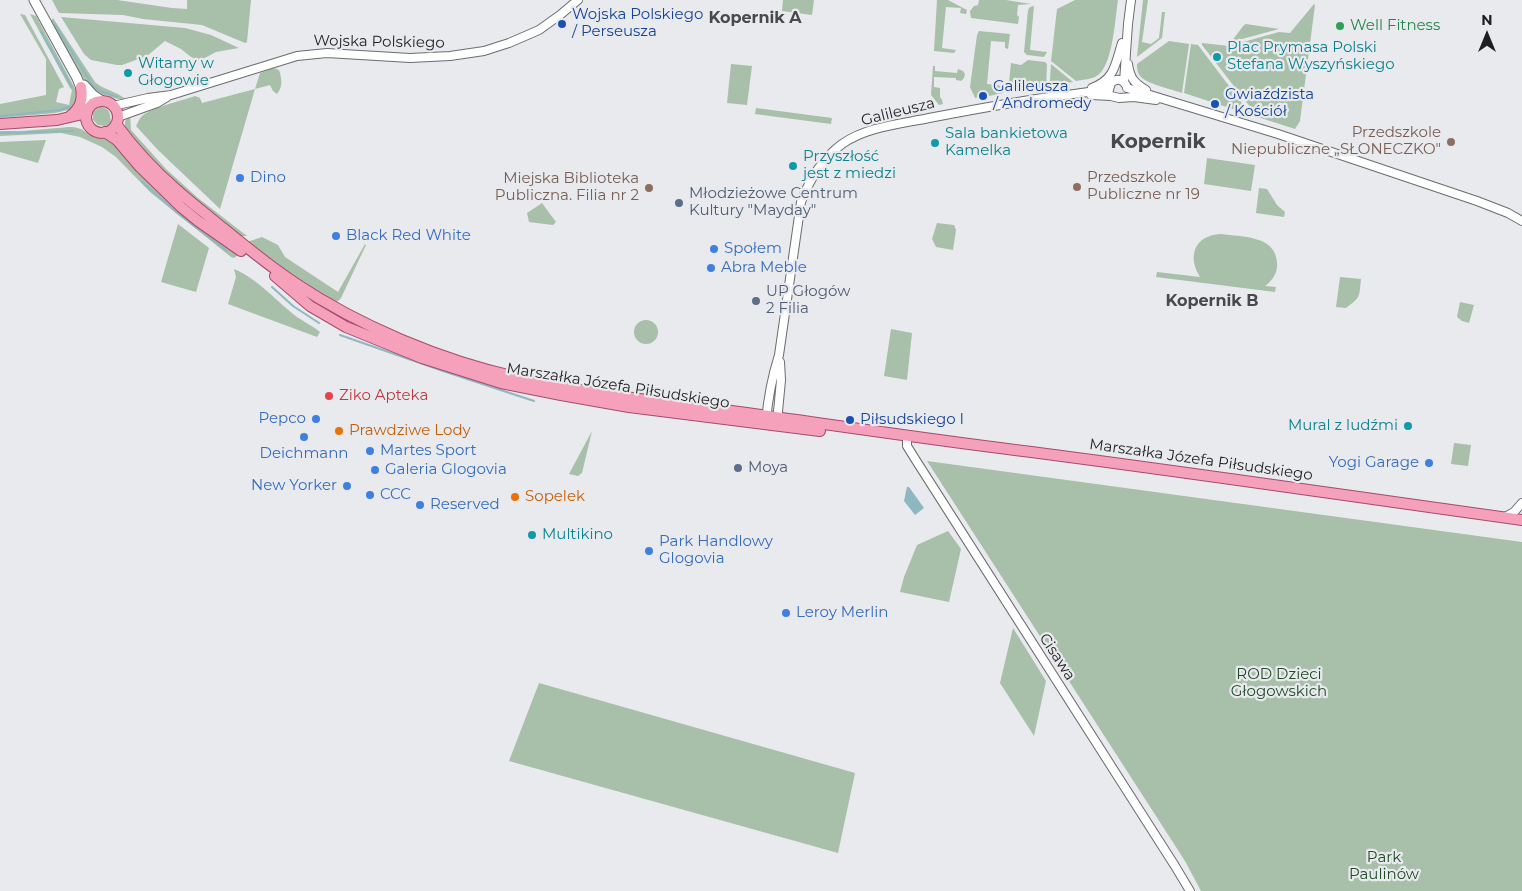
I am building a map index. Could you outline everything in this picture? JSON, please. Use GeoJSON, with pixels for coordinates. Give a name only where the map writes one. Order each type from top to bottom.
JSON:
{"type":"FeatureCollection","features":[{"type":"Feature","properties":{"kind":"main road"},"geometry":{"type":"LineString","coordinates":[[34,0],[79,82],[88,110],[87,121],[90,127]]}},
{"type":"Feature","properties":{"kind":"main road"},"geometry":{"type":"LineString","coordinates":[[62,119],[90,127],[97,132],[105,132],[112,128],[117,120],[113,106],[93,95],[79,82]]}},
{"type":"Feature","properties":{"kind":"main road"},"geometry":{"type":"LineString","coordinates":[[62,119],[74,113],[80,106],[82,98],[79,82]]}},
{"type":"Feature","properties":{"kind":"main road"},"geometry":{"type":"LineString","coordinates":[[0,124],[62,119],[88,110],[95,103],[102,101]]}},
{"type":"Feature","properties":{"kind":"main road","name":"Marszałka Józefa Piłsudskiego"},"geometry":{"type":"LineString","coordinates":[[117,120],[170,184],[270,266],[334,307],[379,329],[446,356],[490,371],[585,391],[747,413],[772,421],[793,421],[1106,462],[1522,520]]}},
{"type":"Feature","properties":{"kind":"main road","name":"Marszałka Józefa Piłsudskiego"},"geometry":{"type":"LineString","coordinates":[[105,132],[116,140],[160,187],[198,221],[253,258],[310,306],[336,322],[364,335],[430,361],[513,386],[629,406],[772,421],[841,434],[876,432]]}},
{"type":"Feature","properties":{"kind":"street","name":"Wojska Polskiego"},"geometry":{"type":"LineString","coordinates":[[113,106],[171,95],[280,60],[305,54],[327,53],[410,58],[450,56],[484,51],[523,38],[540,30],[578,0]]}},
{"type":"Feature","properties":{"kind":"street"},"geometry":{"type":"LineString","coordinates":[[1080,93],[1101,84],[1111,75],[1124,40],[1131,0]]}},
{"type":"Feature","properties":{"kind":"street"},"geometry":{"type":"LineString","coordinates":[[1123,97],[1127,91],[1122,83],[1124,40]]}},
{"type":"Feature","properties":{"kind":"street"},"geometry":{"type":"LineString","coordinates":[[1124,40],[1130,76],[1136,83],[1161,98]]}},
{"type":"Feature","properties":{"kind":"street"},"geometry":{"type":"LineString","coordinates":[[1179,104],[1134,97],[1119,98],[1111,96],[1109,88],[1111,82],[1122,83],[1179,104],[1276,133],[1477,201],[1508,213],[1522,221]]}},
{"type":"Feature","properties":{"kind":"street","name":"Galileusza"},"geometry":{"type":"LineString","coordinates":[[772,421],[768,401],[779,355],[801,202],[807,186],[817,169],[829,155],[844,143],[862,134],[886,126],[1000,105],[1109,88]]}},
{"type":"Feature","properties":{"kind":"street","name":"Wojska Polskiego"},"geometry":{"type":"LineString","coordinates":[[117,120],[171,95]]}},
{"type":"Feature","properties":{"kind":"street","name":"Galileusza"},"geometry":{"type":"LineString","coordinates":[[1066,95],[1111,96]]}},
{"type":"Feature","properties":{"kind":"street","name":"Galileusza"},"geometry":{"type":"LineString","coordinates":[[772,421],[779,403],[779,355]]}},
{"type":"Feature","properties":{"kind":"street"},"geometry":{"type":"LineString","coordinates":[[747,413],[757,411],[768,401]]}},
{"type":"Feature","properties":{"kind":"street"},"geometry":{"type":"LineString","coordinates":[[779,403],[785,414],[793,421]]}},
{"type":"Feature","properties":{"kind":"street","name":"Cisawa"},"geometry":{"type":"LineString","coordinates":[[907,436],[907,446],[1190,891]]}},
{"type":"Feature","properties":{"kind":"street"},"geometry":{"type":"LineString","coordinates":[[1505,517],[1514,512],[1522,503]]}},
{"type":"Feature","properties":{"kind":"green space"},"geometry":{"type":"Polygon","coordinates":[[[52,0],[117,0],[187,9],[187,0],[251,0],[247,42],[245,43],[202,25],[123,15],[59,13],[52,0]]]}},
{"type":"Feature","properties":{"kind":"green space"},"geometry":{"type":"Polygon","coordinates":[[[783,0],[814,0],[812,15],[782,11],[783,0]]]}},
{"type":"Feature","properties":{"kind":"green space"},"geometry":{"type":"Polygon","coordinates":[[[937,0],[948,0],[967,10],[966,14],[960,13],[961,8],[946,7],[942,48],[956,50],[954,53],[934,51],[937,0]]]}},
{"type":"Feature","properties":{"kind":"green space"},"geometry":{"type":"Polygon","coordinates":[[[979,0],[1006,0],[1031,4],[1018,5],[1018,24],[971,18],[970,11],[974,6],[978,5],[979,0]]]}},
{"type":"Feature","properties":{"kind":"green space"},"geometry":{"type":"Polygon","coordinates":[[[1075,0],[1118,0],[1112,42],[1106,64],[1095,77],[1076,81],[1051,61],[1057,9],[1075,0]]]}},
{"type":"Feature","properties":{"kind":"green space"},"geometry":{"type":"Polygon","coordinates":[[[1143,0],[1148,0],[1142,42],[1151,44],[1159,38],[1162,12],[1165,12],[1162,38],[1137,57],[1143,0]]]}},
{"type":"Feature","properties":{"kind":"green space"},"geometry":{"type":"Polygon","coordinates":[[[1314,4],[1300,121],[1295,129],[1258,117],[1202,43],[1229,46],[1279,32],[1290,33],[1314,4]]]}},
{"type":"Feature","properties":{"kind":"green space"},"geometry":{"type":"Polygon","coordinates":[[[1034,6],[1030,50],[1047,52],[1044,57],[1027,55],[1024,52],[1028,10],[1034,6]]]}},
{"type":"Feature","properties":{"kind":"green space"},"geometry":{"type":"Polygon","coordinates":[[[20,14],[25,15],[64,87],[59,89],[56,102],[69,105],[72,90],[30,14],[36,16],[78,94],[72,109],[55,113],[0,118],[0,104],[46,95],[46,59],[20,14]]]}},
{"type":"Feature","properties":{"kind":"green space"},"geometry":{"type":"Polygon","coordinates":[[[61,17],[185,28],[211,35],[239,48],[216,52],[198,60],[165,41],[147,56],[117,65],[91,60],[84,54],[61,17]]]}},
{"type":"Feature","properties":{"kind":"green space"},"geometry":{"type":"Polygon","coordinates":[[[53,18],[95,82],[125,99],[98,94],[93,90],[72,62],[50,23],[53,18]]]}},
{"type":"Feature","properties":{"kind":"green space"},"geometry":{"type":"Polygon","coordinates":[[[1246,24],[1279,29],[1231,42],[1246,24]]]}},
{"type":"Feature","properties":{"kind":"green space"},"geometry":{"type":"Polygon","coordinates":[[[979,31],[1010,34],[1008,49],[1005,48],[1005,42],[991,41],[987,84],[1004,86],[1003,93],[989,96],[985,92],[980,93],[975,98],[970,87],[979,31]]]}},
{"type":"Feature","properties":{"kind":"green space"},"geometry":{"type":"Polygon","coordinates":[[[1169,41],[1189,44],[1182,93],[1143,79],[1138,72],[1137,64],[1169,41]]]}},
{"type":"Feature","properties":{"kind":"green space"},"geometry":{"type":"Polygon","coordinates":[[[1191,44],[1198,45],[1251,115],[1184,93],[1191,44]]]}},
{"type":"Feature","properties":{"kind":"green space"},"geometry":{"type":"Polygon","coordinates":[[[1028,60],[1045,62],[1047,64],[1046,87],[1008,93],[1011,63],[1021,65],[1028,60]]]}},
{"type":"Feature","properties":{"kind":"green space"},"geometry":{"type":"Polygon","coordinates":[[[731,64],[752,66],[747,105],[727,103],[731,64]]]}},
{"type":"Feature","properties":{"kind":"green space"},"geometry":{"type":"Polygon","coordinates":[[[1051,64],[1073,82],[1051,85],[1051,64]]]}},
{"type":"Feature","properties":{"kind":"green space"},"geometry":{"type":"Polygon","coordinates":[[[933,66],[935,66],[935,71],[957,73],[958,69],[965,74],[961,81],[956,80],[956,78],[934,77],[934,87],[940,88],[940,97],[943,104],[939,105],[931,95],[933,66]]]}},
{"type":"Feature","properties":{"kind":"green space"},"geometry":{"type":"Polygon","coordinates":[[[274,68],[279,70],[281,83],[277,94],[270,85],[255,89],[260,73],[274,68]]]}},
{"type":"Feature","properties":{"kind":"green space"},"geometry":{"type":"Polygon","coordinates":[[[255,89],[220,209],[158,150],[136,126],[142,116],[167,104],[195,96],[200,98],[202,103],[255,89]]]}},
{"type":"Feature","properties":{"kind":"green space"},"geometry":{"type":"Polygon","coordinates":[[[100,107],[108,110],[110,115],[111,123],[105,126],[98,125],[93,120],[93,112],[100,107]]]}},
{"type":"Feature","properties":{"kind":"green space"},"geometry":{"type":"Polygon","coordinates":[[[756,108],[832,118],[831,124],[755,114],[756,108]]]}},
{"type":"Feature","properties":{"kind":"green space"},"geometry":{"type":"Polygon","coordinates":[[[130,115],[131,130],[166,169],[198,198],[247,236],[240,236],[186,193],[151,159],[125,129],[125,121],[130,115]]]}},
{"type":"Feature","properties":{"kind":"green space"},"geometry":{"type":"Polygon","coordinates":[[[69,127],[81,129],[92,136],[112,142],[153,187],[176,208],[238,255],[234,258],[231,257],[150,192],[116,157],[102,147],[80,137],[61,133],[0,136],[0,131],[69,127]]]}},
{"type":"Feature","properties":{"kind":"green space"},"geometry":{"type":"Polygon","coordinates":[[[46,140],[38,163],[0,152],[0,142],[46,140]]]}},
{"type":"Feature","properties":{"kind":"green space"},"geometry":{"type":"Polygon","coordinates":[[[1207,158],[1255,165],[1251,191],[1204,184],[1207,158]]]}},
{"type":"Feature","properties":{"kind":"green space"},"geometry":{"type":"Polygon","coordinates":[[[1259,188],[1267,189],[1277,205],[1285,212],[1284,217],[1256,213],[1259,188]]]}},
{"type":"Feature","properties":{"kind":"green space"},"geometry":{"type":"Polygon","coordinates":[[[542,203],[556,222],[553,225],[529,222],[527,213],[542,203]]]}},
{"type":"Feature","properties":{"kind":"green space"},"geometry":{"type":"Polygon","coordinates":[[[937,223],[954,225],[956,230],[953,250],[936,247],[932,239],[937,223]]]}},
{"type":"Feature","properties":{"kind":"green space"},"geometry":{"type":"Polygon","coordinates":[[[178,224],[209,248],[196,292],[161,282],[178,224]]]}},
{"type":"Feature","properties":{"kind":"green space"},"geometry":{"type":"Polygon","coordinates":[[[1221,234],[1256,239],[1271,247],[1275,254],[1277,270],[1273,278],[1265,286],[1276,287],[1275,292],[1156,277],[1157,272],[1200,277],[1194,262],[1196,248],[1204,238],[1221,234]]]}},
{"type":"Feature","properties":{"kind":"green space"},"geometry":{"type":"Polygon","coordinates":[[[262,237],[278,245],[285,257],[338,292],[366,245],[341,298],[338,301],[330,302],[244,243],[262,237]]]}},
{"type":"Feature","properties":{"kind":"green space"},"geometry":{"type":"Polygon","coordinates":[[[234,269],[251,278],[297,317],[320,332],[317,337],[228,304],[236,277],[234,269]]]}},
{"type":"Feature","properties":{"kind":"green space"},"geometry":{"type":"Polygon","coordinates":[[[1340,277],[1361,279],[1358,296],[1346,308],[1336,307],[1340,277]]]}},
{"type":"Feature","properties":{"kind":"green space"},"geometry":{"type":"Polygon","coordinates":[[[1460,302],[1474,305],[1469,323],[1457,317],[1460,302]]]}},
{"type":"Feature","properties":{"kind":"green space"},"geometry":{"type":"Polygon","coordinates":[[[646,320],[655,323],[658,332],[655,341],[646,344],[637,341],[634,332],[637,323],[646,320]]]}},
{"type":"Feature","properties":{"kind":"green space"},"geometry":{"type":"Polygon","coordinates":[[[891,329],[912,333],[907,380],[884,376],[891,329]]]}},
{"type":"Feature","properties":{"kind":"green space"},"geometry":{"type":"Polygon","coordinates":[[[592,431],[582,473],[578,476],[569,474],[592,431]]]}},
{"type":"Feature","properties":{"kind":"green space"},"geometry":{"type":"Polygon","coordinates":[[[1454,443],[1471,445],[1468,466],[1451,464],[1454,443]]]}},
{"type":"Feature","properties":{"kind":"green space","name":"ROD Dzieci Głogowskich"},"geometry":{"type":"Polygon","coordinates":[[[927,461],[1522,542],[1522,891],[1201,891],[1185,861],[927,461]]]}},
{"type":"Feature","properties":{"kind":"green space"},"geometry":{"type":"Polygon","coordinates":[[[948,531],[961,549],[949,602],[900,592],[917,545],[948,531]]]}},
{"type":"Feature","properties":{"kind":"green space"},"geometry":{"type":"Polygon","coordinates":[[[1013,628],[1046,681],[1034,736],[1000,683],[1013,628]]]}},
{"type":"Feature","properties":{"kind":"green space"},"geometry":{"type":"Polygon","coordinates":[[[539,683],[855,773],[838,853],[509,761],[539,683]]]}},
{"type":"Feature","properties":{"kind":"water"},"geometry":{"type":"Polygon","coordinates":[[[907,487],[909,487],[924,508],[915,515],[904,501],[907,487]]]}},
{"type":"Feature","properties":{"kind":"waterway"},"geometry":{"type":"LineString","coordinates":[[55,25],[93,86],[100,91],[117,97]]}},
{"type":"Feature","properties":{"kind":"waterway"},"geometry":{"type":"LineString","coordinates":[[41,32],[72,87]]}},
{"type":"Feature","properties":{"kind":"waterway"},"geometry":{"type":"LineString","coordinates":[[0,116],[60,110],[69,107]]}},
{"type":"Feature","properties":{"kind":"waterway"},"geometry":{"type":"LineString","coordinates":[[0,133],[73,131]]}},
{"type":"Feature","properties":{"kind":"waterway"},"geometry":{"type":"LineString","coordinates":[[142,182],[176,212],[227,251]]}},
{"type":"Feature","properties":{"kind":"waterway"},"geometry":{"type":"LineString","coordinates":[[272,287],[293,306],[319,323]]}},
{"type":"Feature","properties":{"kind":"waterway"},"geometry":{"type":"LineString","coordinates":[[340,335],[534,401]]}},
{"type":"Feature","properties":{"kind":"place","name":"Wojska Polskiego / Perseusza"},"geometry":{"type":"Point","coordinates":[562,24]}},
{"type":"Feature","properties":{"kind":"place","name":"Well Fitness"},"geometry":{"type":"Point","coordinates":[1340,26]}},
{"type":"Feature","properties":{"kind":"place","name":"Plac Prymasa Polski Stefana Wyszyńskiego"},"geometry":{"type":"Point","coordinates":[1217,57]}},
{"type":"Feature","properties":{"kind":"place","name":"Witamy w Głogowie"},"geometry":{"type":"Point","coordinates":[128,73]}},
{"type":"Feature","properties":{"kind":"place","name":"Galileusza / Andromedy"},"geometry":{"type":"Point","coordinates":[983,96]}},
{"type":"Feature","properties":{"kind":"place","name":"Gwiaździsta / Kościół"},"geometry":{"type":"Point","coordinates":[1215,104]}},
{"type":"Feature","properties":{"kind":"place","name":"Przedszkole Niepubliczne „SŁONECZKO\""},"geometry":{"type":"Point","coordinates":[1451,142]}},
{"type":"Feature","properties":{"kind":"place","name":"Sala bankietowa Kamelka"},"geometry":{"type":"Point","coordinates":[935,143]}},
{"type":"Feature","properties":{"kind":"place","name":"Przyszłość jest z miedzi"},"geometry":{"type":"Point","coordinates":[793,166]}},
{"type":"Feature","properties":{"kind":"place","name":"Dino"},"geometry":{"type":"Point","coordinates":[240,178]}},
{"type":"Feature","properties":{"kind":"place","name":"Przedszkole Publiczne nr 19"},"geometry":{"type":"Point","coordinates":[1077,187]}},
{"type":"Feature","properties":{"kind":"place","name":"Miejska Biblioteka Publiczna. Filia nr 2"},"geometry":{"type":"Point","coordinates":[649,188]}},
{"type":"Feature","properties":{"kind":"place","name":"Młodzieżowe Centrum Kultury \"Mayday\""},"geometry":{"type":"Point","coordinates":[679,203]}},
{"type":"Feature","properties":{"kind":"place","name":"Black Red White"},"geometry":{"type":"Point","coordinates":[336,236]}},
{"type":"Feature","properties":{"kind":"place","name":"Społem"},"geometry":{"type":"Point","coordinates":[714,249]}},
{"type":"Feature","properties":{"kind":"place","name":"Abra Meble"},"geometry":{"type":"Point","coordinates":[711,268]}},
{"type":"Feature","properties":{"kind":"place","name":"UP Głogów 2 Filia"},"geometry":{"type":"Point","coordinates":[756,301]}},
{"type":"Feature","properties":{"kind":"place","name":"Ziko Apteka"},"geometry":{"type":"Point","coordinates":[329,396]}},
{"type":"Feature","properties":{"kind":"place","name":"Pepco"},"geometry":{"type":"Point","coordinates":[316,419]}},
{"type":"Feature","properties":{"kind":"place","name":"Piłsudskiego I"},"geometry":{"type":"Point","coordinates":[850,420]}},
{"type":"Feature","properties":{"kind":"place","name":"Mural z ludźmi"},"geometry":{"type":"Point","coordinates":[1408,426]}},
{"type":"Feature","properties":{"kind":"place","name":"Prawdziwe Lody"},"geometry":{"type":"Point","coordinates":[339,431]}},
{"type":"Feature","properties":{"kind":"place","name":"Deichmann"},"geometry":{"type":"Point","coordinates":[304,437]}},
{"type":"Feature","properties":{"kind":"place","name":"Martes Sport"},"geometry":{"type":"Point","coordinates":[370,451]}},
{"type":"Feature","properties":{"kind":"place","name":"Yogi Garage"},"geometry":{"type":"Point","coordinates":[1429,463]}},
{"type":"Feature","properties":{"kind":"place","name":"Moya"},"geometry":{"type":"Point","coordinates":[738,468]}},
{"type":"Feature","properties":{"kind":"place","name":"Galeria Glogovia"},"geometry":{"type":"Point","coordinates":[375,470]}},
{"type":"Feature","properties":{"kind":"place","name":"New Yorker"},"geometry":{"type":"Point","coordinates":[347,486]}},
{"type":"Feature","properties":{"kind":"place","name":"CCC"},"geometry":{"type":"Point","coordinates":[370,495]}},
{"type":"Feature","properties":{"kind":"place","name":"Sopelek"},"geometry":{"type":"Point","coordinates":[515,497]}},
{"type":"Feature","properties":{"kind":"place","name":"Reserved"},"geometry":{"type":"Point","coordinates":[420,505]}},
{"type":"Feature","properties":{"kind":"place","name":"Multikino"},"geometry":{"type":"Point","coordinates":[532,535]}},
{"type":"Feature","properties":{"kind":"place","name":"Park Handlowy Glogovia"},"geometry":{"type":"Point","coordinates":[649,551]}},
{"type":"Feature","properties":{"kind":"place","name":"Leroy Merlin"},"geometry":{"type":"Point","coordinates":[786,613]}},
{"type":"Feature","properties":{"kind":"district","name":"Kopernik A"},"geometry":{"type":"Point","coordinates":[755,18]}},
{"type":"Feature","properties":{"kind":"district","name":"Kopernik"},"geometry":{"type":"Point","coordinates":[1158,142]}},
{"type":"Feature","properties":{"kind":"district","name":"Kopernik B"},"geometry":{"type":"Point","coordinates":[1212,301]}},
{"type":"Feature","properties":{"kind":"park label","name":"Park Paulinów"},"geometry":{"type":"Point","coordinates":[1384,866]}}]}
